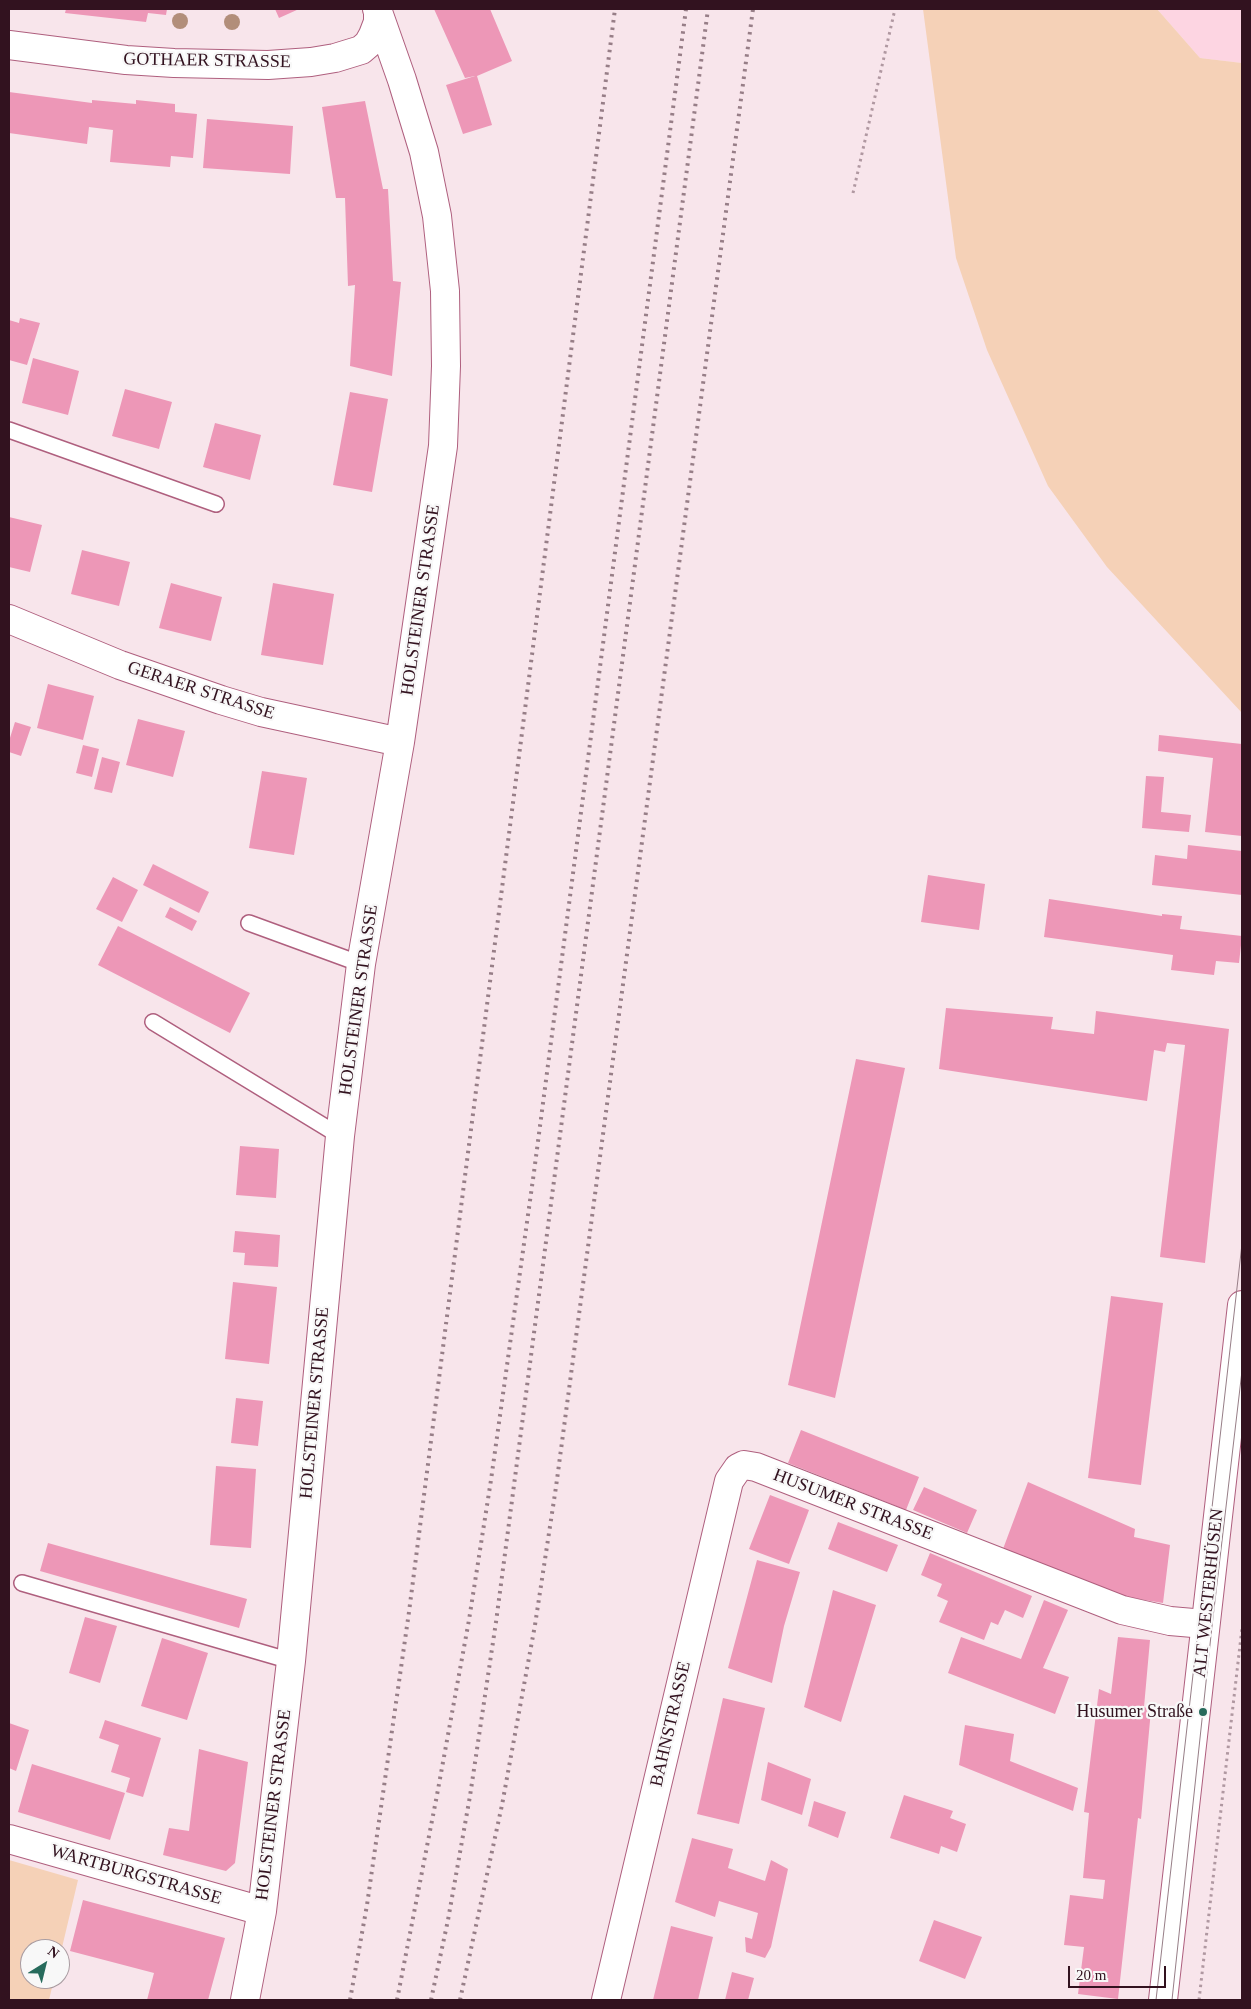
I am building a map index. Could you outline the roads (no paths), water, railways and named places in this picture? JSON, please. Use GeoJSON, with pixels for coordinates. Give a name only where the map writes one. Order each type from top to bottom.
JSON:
{"type":"FeatureCollection","features":[{"type":"Feature","properties":{"kind":"street","name":"GOTHAER STRASSE"},"geometry":{"type":"LineString","coordinates":[[9,45],[136,61],[222,65],[297,64],[335,58],[361,50],[368,44],[373,35],[378,22],[378,10]]}},
{"type":"Feature","properties":{"kind":"street","name":"HOLSTEINER STRASSE"},"geometry":{"type":"LineString","coordinates":[[245,2000],[262,1911],[291,1661],[340,1136],[361,964],[400,742],[443,446],[446,366],[445,291],[437,216],[424,152],[378,10]]}},
{"type":"Feature","properties":{"kind":"street","name":"GERAER STRASSE"},"geometry":{"type":"LineString","coordinates":[[9,619],[120,665],[221,700],[260,712],[400,742]]}},
{"type":"Feature","properties":{"kind":"street","name":"ALT WESTERHÜSEN"},"geometry":{"type":"LineString","coordinates":[[1163,2000],[1242,1305]]}},
{"type":"Feature","properties":{"kind":"street","name":"BAHNSTRASSE"},"geometry":{"type":"LineString","coordinates":[[606,2000],[729,1481],[734,1471],[740,1467],[744,1465],[756,1467]]}},
{"type":"Feature","properties":{"kind":"street","name":"HUSUMER STRASSE"},"geometry":{"type":"LineString","coordinates":[[756,1467],[1122,1610],[1170,1621],[1206,1624]]}},
{"type":"Feature","properties":{"kind":"street","name":"WARTBURGSTRASSE"},"geometry":{"type":"LineString","coordinates":[[9,1840],[262,1911]]}},
{"type":"Feature","properties":{"kind":"lane"},"geometry":{"type":"LineString","coordinates":[[9,430],[216,504]]}},
{"type":"Feature","properties":{"kind":"lane"},"geometry":{"type":"LineString","coordinates":[[249,923],[361,964]]}},
{"type":"Feature","properties":{"kind":"lane"},"geometry":{"type":"LineString","coordinates":[[153,1022],[340,1136]]}},
{"type":"Feature","properties":{"kind":"lane"},"geometry":{"type":"LineString","coordinates":[[22,1583],[291,1661]]}},
{"type":"Feature","properties":{"kind":"tram line"},"geometry":{"type":"LineString","coordinates":[[1156,2000],[1242,1244]]}},
{"type":"Feature","properties":{"kind":"tram line"},"geometry":{"type":"LineString","coordinates":[[1172,2000],[1212,1626],[1242,1371]]}},
{"type":"Feature","properties":{"kind":"railway"},"geometry":{"type":"LineString","coordinates":[[350,2000],[367,1905],[409,1612],[615,9]]}},
{"type":"Feature","properties":{"kind":"railway"},"geometry":{"type":"LineString","coordinates":[[397,2000],[469,1620],[491,1480],[534,1172],[686,9]]}},
{"type":"Feature","properties":{"kind":"railway"},"geometry":{"type":"LineString","coordinates":[[431,2000],[448,1920],[470,1796],[496,1622],[708,9]]}},
{"type":"Feature","properties":{"kind":"railway"},"geometry":{"type":"LineString","coordinates":[[460,2000],[502,1805],[535,1625],[556,1487],[753,9]]}},
{"type":"Feature","properties":{"kind":"place","name":"Husumer Straße"},"geometry":{"type":"Point","coordinates":[1203,1712]}}]}
